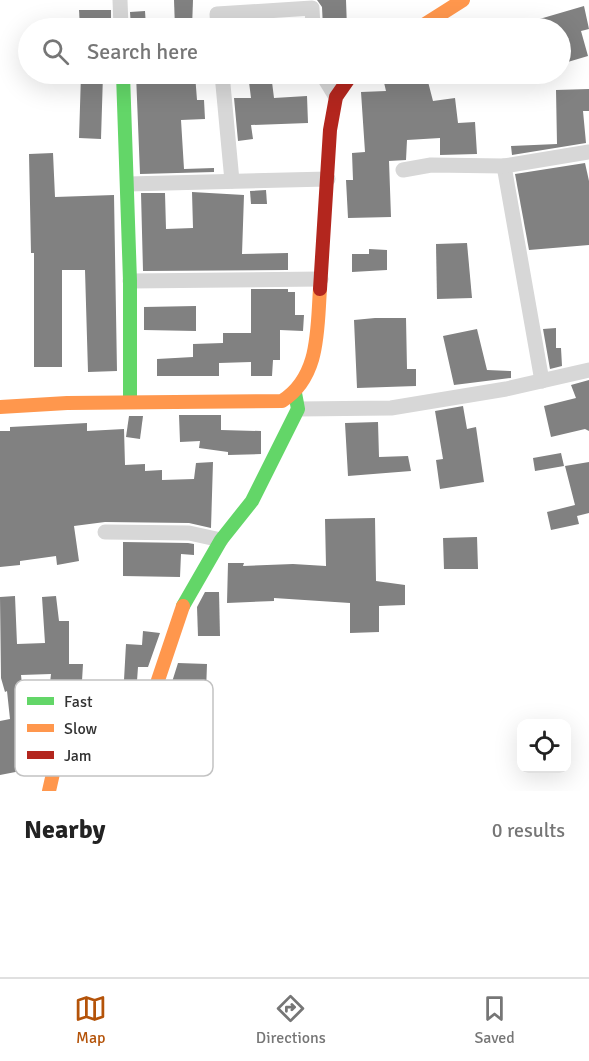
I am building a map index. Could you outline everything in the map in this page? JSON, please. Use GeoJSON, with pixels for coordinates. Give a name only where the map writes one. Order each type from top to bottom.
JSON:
{"type":"FeatureCollection","features":[{"type":"Feature","properties":{"kind":"street"},"geometry":{"type":"LineString","coordinates":[[120,0],[121,18]]}},
{"type":"Feature","properties":{"kind":"street"},"geometry":{"type":"LineString","coordinates":[[435,18],[463,0]]}},
{"type":"Feature","properties":{"kind":"street"},"geometry":{"type":"LineString","coordinates":[[217,18],[217,14],[312,8],[312,18]]}},
{"type":"Feature","properties":{"kind":"street"},"geometry":{"type":"LineString","coordinates":[[124,84],[129,184],[130,402]]}},
{"type":"Feature","properties":{"kind":"street"},"geometry":{"type":"LineString","coordinates":[[223,84],[232,181]]}},
{"type":"Feature","properties":{"kind":"street"},"geometry":{"type":"LineString","coordinates":[[328,84],[336,98]]}},
{"type":"Feature","properties":{"kind":"street"},"geometry":{"type":"LineString","coordinates":[[0,407],[130,402],[282,401],[295,393],[310,371],[316,337],[330,130],[336,98],[345,84]]}},
{"type":"Feature","properties":{"kind":"street"},"geometry":{"type":"LineString","coordinates":[[403,170],[431,165],[504,166],[589,152]]}},
{"type":"Feature","properties":{"kind":"street"},"geometry":{"type":"LineString","coordinates":[[504,166],[542,381]]}},
{"type":"Feature","properties":{"kind":"street"},"geometry":{"type":"LineString","coordinates":[[129,184],[328,179]]}},
{"type":"Feature","properties":{"kind":"street"},"geometry":{"type":"LineString","coordinates":[[130,281],[321,279]]}},
{"type":"Feature","properties":{"kind":"street"},"geometry":{"type":"LineString","coordinates":[[298,409],[391,408],[542,381],[589,370]]}},
{"type":"Feature","properties":{"kind":"street"},"geometry":{"type":"LineString","coordinates":[[158,680],[186,597],[221,540],[252,501],[298,409],[295,393]]}},
{"type":"Feature","properties":{"kind":"street"},"geometry":{"type":"LineString","coordinates":[[105,532],[189,533],[221,540]]}},
{"type":"Feature","properties":{"kind":"street"},"geometry":{"type":"LineString","coordinates":[[49,791],[52,776]]}},
{"type":"Feature","properties":{"kind":"building"},"geometry":{"type":"Polygon","coordinates":[[[174,0],[193,0],[192,18],[175,18],[174,0]]]}},
{"type":"Feature","properties":{"kind":"building"},"geometry":{"type":"Polygon","coordinates":[[[317,0],[346,0],[347,18],[323,18],[322,7],[317,0]]]}},
{"type":"Feature","properties":{"kind":"building"},"geometry":{"type":"Polygon","coordinates":[[[584,6],[589,29],[581,31],[588,56],[571,61],[571,18],[543,18],[584,6]]]}},
{"type":"Feature","properties":{"kind":"building"},"geometry":{"type":"Polygon","coordinates":[[[79,10],[111,10],[111,18],[79,18],[79,10]]]}},
{"type":"Feature","properties":{"kind":"building"},"geometry":{"type":"Polygon","coordinates":[[[145,11],[145,18],[130,18],[130,12],[145,11]]]}},
{"type":"Feature","properties":{"kind":"building"},"geometry":{"type":"Polygon","coordinates":[[[81,84],[103,84],[101,139],[79,138],[81,84]]]}},
{"type":"Feature","properties":{"kind":"building"},"geometry":{"type":"Polygon","coordinates":[[[136,84],[196,84],[197,100],[204,100],[205,119],[181,120],[184,169],[214,168],[214,172],[140,174],[136,84]]]}},
{"type":"Feature","properties":{"kind":"building"},"geometry":{"type":"Polygon","coordinates":[[[249,84],[272,84],[274,98],[307,96],[308,123],[251,125],[253,139],[238,141],[234,98],[251,98],[249,84]]]}},
{"type":"Feature","properties":{"kind":"building"},"geometry":{"type":"Polygon","coordinates":[[[384,84],[429,84],[433,101],[455,98],[458,123],[475,122],[477,154],[440,155],[440,138],[407,140],[406,160],[389,161],[391,217],[348,218],[346,180],[353,180],[352,153],[365,152],[361,92],[386,91],[384,84]]]}},
{"type":"Feature","properties":{"kind":"building"},"geometry":{"type":"Polygon","coordinates":[[[589,89],[589,111],[583,111],[586,143],[512,155],[511,146],[557,144],[556,90],[589,89]]]}},
{"type":"Feature","properties":{"kind":"building"},"geometry":{"type":"Polygon","coordinates":[[[53,153],[55,197],[114,195],[117,371],[88,372],[85,270],[62,270],[62,367],[34,367],[34,253],[31,253],[29,154],[53,153]]]}},
{"type":"Feature","properties":{"kind":"building"},"geometry":{"type":"Polygon","coordinates":[[[585,163],[589,181],[589,245],[529,250],[515,174],[585,163]]]}},
{"type":"Feature","properties":{"kind":"building"},"geometry":{"type":"Polygon","coordinates":[[[266,190],[267,204],[251,204],[250,191],[266,190]]]}},
{"type":"Feature","properties":{"kind":"building"},"geometry":{"type":"Polygon","coordinates":[[[192,192],[244,195],[242,254],[288,253],[288,270],[143,271],[141,193],[165,193],[166,229],[193,228],[192,192]]]}},
{"type":"Feature","properties":{"kind":"building"},"geometry":{"type":"Polygon","coordinates":[[[467,243],[472,298],[437,299],[436,244],[467,243]]]}},
{"type":"Feature","properties":{"kind":"building"},"geometry":{"type":"Polygon","coordinates":[[[369,249],[387,250],[387,270],[352,272],[352,254],[369,254],[369,249]]]}},
{"type":"Feature","properties":{"kind":"building"},"geometry":{"type":"Polygon","coordinates":[[[251,289],[288,289],[288,292],[295,292],[295,315],[304,315],[303,331],[280,330],[280,360],[273,360],[272,376],[251,376],[251,362],[219,363],[219,376],[157,376],[157,359],[193,357],[193,344],[223,343],[223,333],[251,333],[251,289]]]}},
{"type":"Feature","properties":{"kind":"building"},"geometry":{"type":"Polygon","coordinates":[[[196,306],[196,331],[144,330],[144,307],[196,306]]]}},
{"type":"Feature","properties":{"kind":"building"},"geometry":{"type":"Polygon","coordinates":[[[406,318],[407,369],[416,369],[416,386],[357,388],[354,320],[406,318]]]}},
{"type":"Feature","properties":{"kind":"building"},"geometry":{"type":"Polygon","coordinates":[[[556,328],[556,348],[561,348],[562,366],[550,369],[543,329],[556,328]]]}},
{"type":"Feature","properties":{"kind":"building"},"geometry":{"type":"Polygon","coordinates":[[[477,329],[487,370],[511,371],[511,378],[454,385],[443,336],[477,329]]]}},
{"type":"Feature","properties":{"kind":"building"},"geometry":{"type":"Polygon","coordinates":[[[589,380],[589,431],[585,429],[551,437],[544,406],[576,398],[571,385],[589,380]]]}},
{"type":"Feature","properties":{"kind":"building"},"geometry":{"type":"Polygon","coordinates":[[[463,406],[467,429],[476,427],[484,482],[440,489],[436,460],[443,459],[435,411],[463,406]]]}},
{"type":"Feature","properties":{"kind":"building"},"geometry":{"type":"Polygon","coordinates":[[[179,415],[221,415],[221,430],[261,431],[261,454],[228,455],[228,452],[199,448],[200,441],[180,442],[179,415]]]}},
{"type":"Feature","properties":{"kind":"building"},"geometry":{"type":"Polygon","coordinates":[[[129,416],[143,416],[140,439],[126,437],[129,416]]]}},
{"type":"Feature","properties":{"kind":"building"},"geometry":{"type":"Polygon","coordinates":[[[378,422],[379,457],[408,456],[411,471],[348,476],[345,423],[378,422]]]}},
{"type":"Feature","properties":{"kind":"building"},"geometry":{"type":"Polygon","coordinates":[[[87,423],[87,431],[124,429],[125,465],[145,464],[145,471],[162,470],[162,480],[194,479],[196,463],[213,462],[211,528],[189,523],[105,522],[74,526],[79,561],[57,565],[56,556],[20,561],[20,565],[0,567],[0,431],[10,431],[10,427],[87,423]]]}},
{"type":"Feature","properties":{"kind":"building"},"geometry":{"type":"Polygon","coordinates":[[[561,453],[564,466],[535,471],[533,458],[561,453]]]}},
{"type":"Feature","properties":{"kind":"building"},"geometry":{"type":"Polygon","coordinates":[[[589,462],[589,513],[577,516],[579,524],[551,530],[547,512],[575,505],[565,466],[589,462]]]}},
{"type":"Feature","properties":{"kind":"building"},"geometry":{"type":"Polygon","coordinates":[[[375,518],[376,581],[405,585],[405,605],[379,606],[379,632],[350,633],[350,603],[274,598],[274,601],[227,603],[228,563],[244,563],[243,566],[293,564],[326,566],[325,519],[375,518]]]}},
{"type":"Feature","properties":{"kind":"building"},"geometry":{"type":"Polygon","coordinates":[[[477,537],[478,569],[444,569],[443,538],[477,537]]]}},
{"type":"Feature","properties":{"kind":"building"},"geometry":{"type":"Polygon","coordinates":[[[123,542],[194,544],[194,555],[181,554],[180,577],[123,576],[123,542]]]}},
{"type":"Feature","properties":{"kind":"building"},"geometry":{"type":"Polygon","coordinates":[[[205,592],[219,592],[220,636],[198,636],[197,607],[205,592]]]}},
{"type":"Feature","properties":{"kind":"building"},"geometry":{"type":"Polygon","coordinates":[[[15,596],[17,644],[45,643],[42,597],[56,596],[59,621],[69,621],[69,664],[83,664],[82,680],[50,680],[51,674],[21,675],[22,680],[15,680],[15,772],[0,775],[0,721],[10,719],[7,691],[5,692],[1,678],[0,597],[15,596]]]}},
{"type":"Feature","properties":{"kind":"building"},"geometry":{"type":"Polygon","coordinates":[[[143,631],[160,633],[148,667],[138,667],[137,680],[124,680],[126,644],[142,645],[143,631]]]}},
{"type":"Feature","properties":{"kind":"building"},"geometry":{"type":"Polygon","coordinates":[[[178,663],[207,664],[206,680],[173,680],[178,663]]]}},
{"type":"Feature","properties":{"kind":"traffic: fast"},"geometry":{"type":"LineString","coordinates":[[123,84],[130,281],[130,402]]}},
{"type":"Feature","properties":{"kind":"traffic: fast"},"geometry":{"type":"LineString","coordinates":[[183,606],[221,540],[252,501],[298,409],[295,393]]}},
{"type":"Feature","properties":{"kind":"traffic: slow"},"geometry":{"type":"LineString","coordinates":[[435,18],[463,0]]}},
{"type":"Feature","properties":{"kind":"traffic: slow"},"geometry":{"type":"LineString","coordinates":[[0,407],[67,403],[282,401],[304,379],[310,366],[317,336],[320,289]]}},
{"type":"Feature","properties":{"kind":"traffic: slow"},"geometry":{"type":"LineString","coordinates":[[158,680],[183,606]]}},
{"type":"Feature","properties":{"kind":"traffic: slow"},"geometry":{"type":"LineString","coordinates":[[49,791],[52,776]]}},
{"type":"Feature","properties":{"kind":"traffic: jam"},"geometry":{"type":"LineString","coordinates":[[320,289],[330,130],[336,97],[345,84]]}}]}
